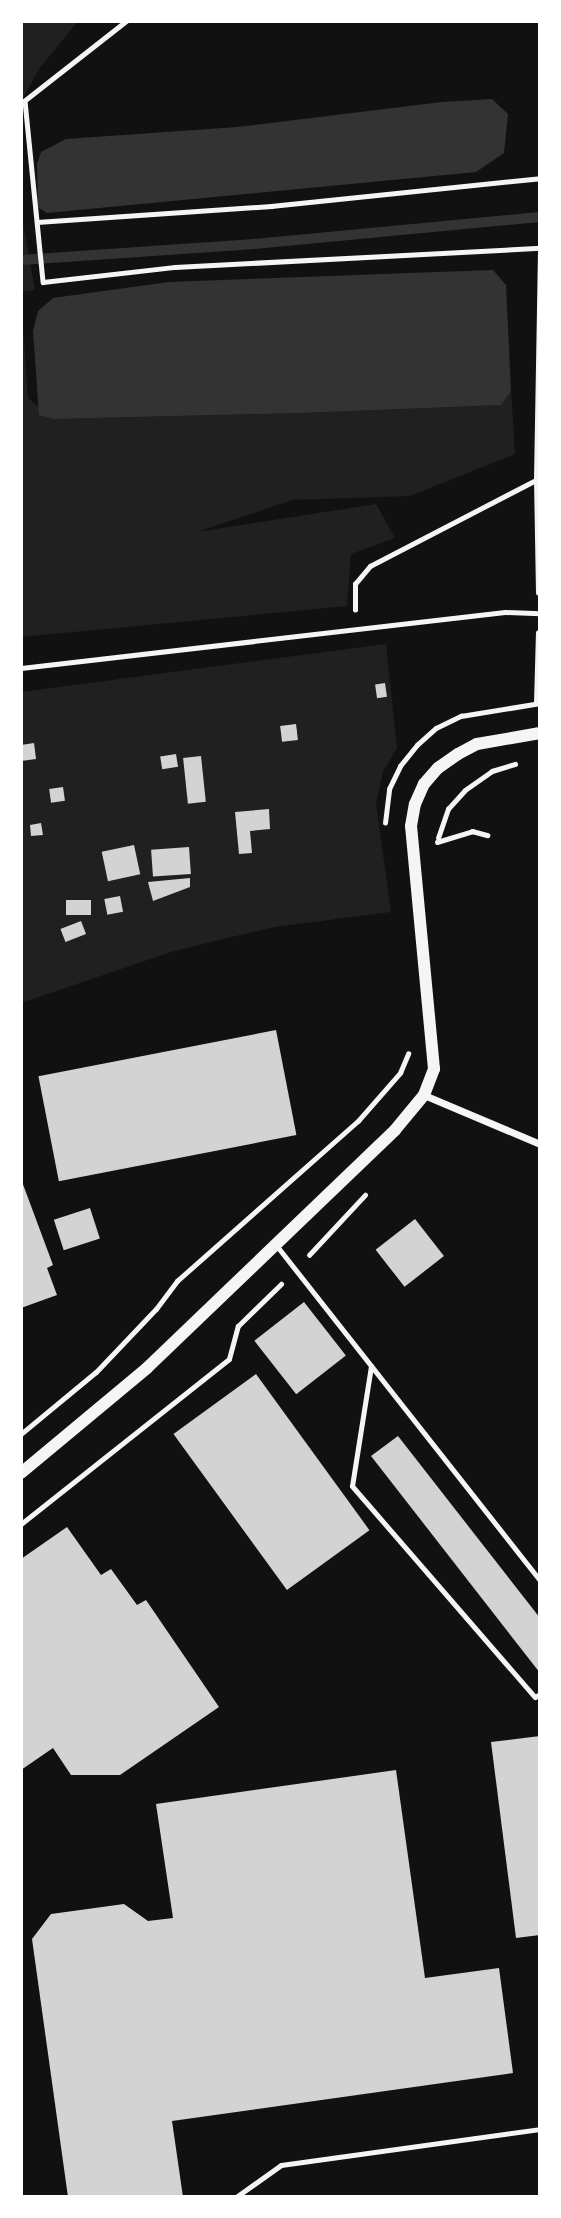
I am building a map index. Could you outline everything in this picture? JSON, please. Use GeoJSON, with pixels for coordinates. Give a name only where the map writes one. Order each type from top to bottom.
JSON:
{"type":"FeatureCollection","features":[{"type":"Feature","properties":{"kind":"street"},"geometry":{"type":"LineString","coordinates":[[21,1473],[138,1377],[395,1130],[424,1095],[434,1069],[411,826],[415,804],[424,784],[438,768],[458,754],[477,744],[540,733]]}},
{"type":"Feature","properties":{"kind":"street"},"geometry":{"type":"LineString","coordinates":[[424,1095],[540,1144]]}},
{"type":"Feature","properties":{"kind":"lane"},"geometry":{"type":"LineString","coordinates":[[21,668],[505,612],[539,613]]}},
{"type":"Feature","properties":{"kind":"lane"},"geometry":{"type":"LineString","coordinates":[[276,1245],[540,1581]]}},
{"type":"Feature","properties":{"kind":"lane"},"geometry":{"type":"LineString","coordinates":[[371,1366],[352,1486],[535,1698],[540,1694]]}},
{"type":"Feature","properties":{"kind":"lane"},"geometry":{"type":"LineString","coordinates":[[236,2197],[281,2165],[540,2129]]}},
{"type":"Feature","properties":{"kind":"path"},"geometry":{"type":"LineString","coordinates":[[127,21],[25,101],[43,282],[175,267],[540,248]]}},
{"type":"Feature","properties":{"kind":"path"},"geometry":{"type":"LineString","coordinates":[[37,222],[271,206],[540,178]]}},
{"type":"Feature","properties":{"kind":"path"},"geometry":{"type":"LineString","coordinates":[[386,829],[388,789],[400,766],[426,736],[461,716],[538,703],[536,480],[540,254]]}},
{"type":"Feature","properties":{"kind":"path"},"geometry":{"type":"LineString","coordinates":[[357,629],[355,584],[370,566],[536,480]]}},
{"type":"Feature","properties":{"kind":"path"},"geometry":{"type":"LineString","coordinates":[[437,852],[437,842],[448,809],[465,790],[492,771],[522,762]]}},
{"type":"Feature","properties":{"kind":"path"},"geometry":{"type":"LineString","coordinates":[[437,842],[472,831],[487,835]]}},
{"type":"Feature","properties":{"kind":"path"},"geometry":{"type":"LineString","coordinates":[[21,1434],[96,1372],[156,1309],[177,1281],[358,1121],[400,1073],[409,1051]]}},
{"type":"Feature","properties":{"kind":"path"},"geometry":{"type":"LineString","coordinates":[[21,1524],[229,1359],[238,1326],[371,1189]]}},
{"type":"Feature","properties":{"kind":"shaded area"},"geometry":{"type":"Polygon","coordinates":[[[21,21],[78,21],[39,69],[21,102],[21,21]]]}},
{"type":"Feature","properties":{"kind":"shaded area"},"geometry":{"type":"Polygon","coordinates":[[[492,99],[508,114],[504,153],[476,172],[47,213],[38,207],[37,164],[41,152],[66,139],[237,127],[442,102],[492,99]]]}},
{"type":"Feature","properties":{"kind":"shaded area"},"geometry":{"type":"Polygon","coordinates":[[[21,212],[35,290],[21,292],[21,212]]]}},
{"type":"Feature","properties":{"kind":"shaded area"},"geometry":{"type":"Polygon","coordinates":[[[493,270],[506,285],[511,391],[501,405],[54,419],[39,415],[33,331],[38,311],[53,298],[169,282],[493,270]]]}},
{"type":"Feature","properties":{"kind":"shaded area"},"geometry":{"type":"Polygon","coordinates":[[[21,297],[28,398],[54,419],[501,405],[511,391],[515,454],[410,496],[292,500],[197,532],[376,504],[395,538],[351,554],[347,606],[21,637],[21,297]]]}},
{"type":"Feature","properties":{"kind":"shaded area"},"geometry":{"type":"Polygon","coordinates":[[[386,644],[397,748],[383,772],[376,803],[391,912],[274,927],[223,939],[171,952],[21,1003],[21,692],[386,644]]]}},
{"type":"Feature","properties":{"kind":"building"},"geometry":{"type":"Polygon","coordinates":[[[385,683],[387,697],[377,698],[375,684],[385,683]]]}},
{"type":"Feature","properties":{"kind":"building"},"geometry":{"type":"Polygon","coordinates":[[[296,724],[298,740],[282,742],[280,726],[296,724]]]}},
{"type":"Feature","properties":{"kind":"building"},"geometry":{"type":"Polygon","coordinates":[[[34,743],[36,759],[21,761],[21,745],[34,743]]]}},
{"type":"Feature","properties":{"kind":"building"},"geometry":{"type":"Polygon","coordinates":[[[176,754],[178,767],[162,769],[160,757],[176,754]]]}},
{"type":"Feature","properties":{"kind":"building"},"geometry":{"type":"Polygon","coordinates":[[[201,756],[206,802],[188,804],[183,758],[201,756]]]}},
{"type":"Feature","properties":{"kind":"building"},"geometry":{"type":"Polygon","coordinates":[[[63,787],[65,801],[51,803],[49,789],[63,787]]]}},
{"type":"Feature","properties":{"kind":"building"},"geometry":{"type":"Polygon","coordinates":[[[269,809],[270,829],[250,831],[252,853],[239,854],[235,812],[269,809]]]}},
{"type":"Feature","properties":{"kind":"building"},"geometry":{"type":"Polygon","coordinates":[[[41,823],[43,835],[31,836],[30,825],[41,823]]]}},
{"type":"Feature","properties":{"kind":"building"},"geometry":{"type":"Polygon","coordinates":[[[134,845],[140,874],[108,881],[102,852],[134,845]]]}},
{"type":"Feature","properties":{"kind":"building"},"geometry":{"type":"Polygon","coordinates":[[[189,847],[191,874],[153,877],[151,850],[189,847]]]}},
{"type":"Feature","properties":{"kind":"building"},"geometry":{"type":"Polygon","coordinates":[[[190,878],[190,887],[153,901],[148,882],[190,878]]]}},
{"type":"Feature","properties":{"kind":"building"},"geometry":{"type":"Polygon","coordinates":[[[120,896],[123,912],[107,915],[104,899],[120,896]]]}},
{"type":"Feature","properties":{"kind":"building"},"geometry":{"type":"Polygon","coordinates":[[[66,900],[91,900],[91,915],[66,915],[66,900]]]}},
{"type":"Feature","properties":{"kind":"building"},"geometry":{"type":"Polygon","coordinates":[[[81,921],[86,934],[65,942],[60,929],[81,921]]]}},
{"type":"Feature","properties":{"kind":"building"},"geometry":{"type":"Polygon","coordinates":[[[276,1030],[296,1135],[59,1181],[38,1076],[276,1030]]]}},
{"type":"Feature","properties":{"kind":"building"},"geometry":{"type":"Polygon","coordinates":[[[21,1179],[53,1265],[47,1268],[57,1295],[21,1308],[21,1179]]]}},
{"type":"Feature","properties":{"kind":"building"},"geometry":{"type":"Polygon","coordinates":[[[90,1208],[100,1238],[64,1250],[54,1220],[90,1208]]]}},
{"type":"Feature","properties":{"kind":"building"},"geometry":{"type":"Polygon","coordinates":[[[415,1219],[444,1256],[405,1287],[376,1250],[415,1219]]]}},
{"type":"Feature","properties":{"kind":"building"},"geometry":{"type":"Polygon","coordinates":[[[304,1302],[346,1356],[296,1394],[254,1341],[304,1302]]]}},
{"type":"Feature","properties":{"kind":"building"},"geometry":{"type":"Polygon","coordinates":[[[256,1374],[369,1530],[287,1590],[173,1434],[256,1374]]]}},
{"type":"Feature","properties":{"kind":"building"},"geometry":{"type":"Polygon","coordinates":[[[398,1436],[540,1618],[540,1673],[371,1456],[398,1436]]]}},
{"type":"Feature","properties":{"kind":"building"},"geometry":{"type":"Polygon","coordinates":[[[67,1527],[101,1575],[111,1569],[137,1605],[146,1600],[219,1707],[120,1775],[71,1775],[53,1748],[21,1770],[21,1559],[67,1527]]]}},
{"type":"Feature","properties":{"kind":"building"},"geometry":{"type":"Polygon","coordinates":[[[540,1736],[540,1935],[516,1938],[491,1742],[540,1736]]]}},
{"type":"Feature","properties":{"kind":"building"},"geometry":{"type":"Polygon","coordinates":[[[396,1770],[425,1978],[499,1968],[513,2073],[172,2121],[183,2197],[68,2197],[32,1939],[51,1914],[124,1904],[148,1921],[173,1918],[156,1804],[396,1770]]]}},
{"type":"Feature","properties":{"kind":"waterway"},"geometry":{"type":"LineString","coordinates":[[21,260],[254,244],[540,217]]}}]}
